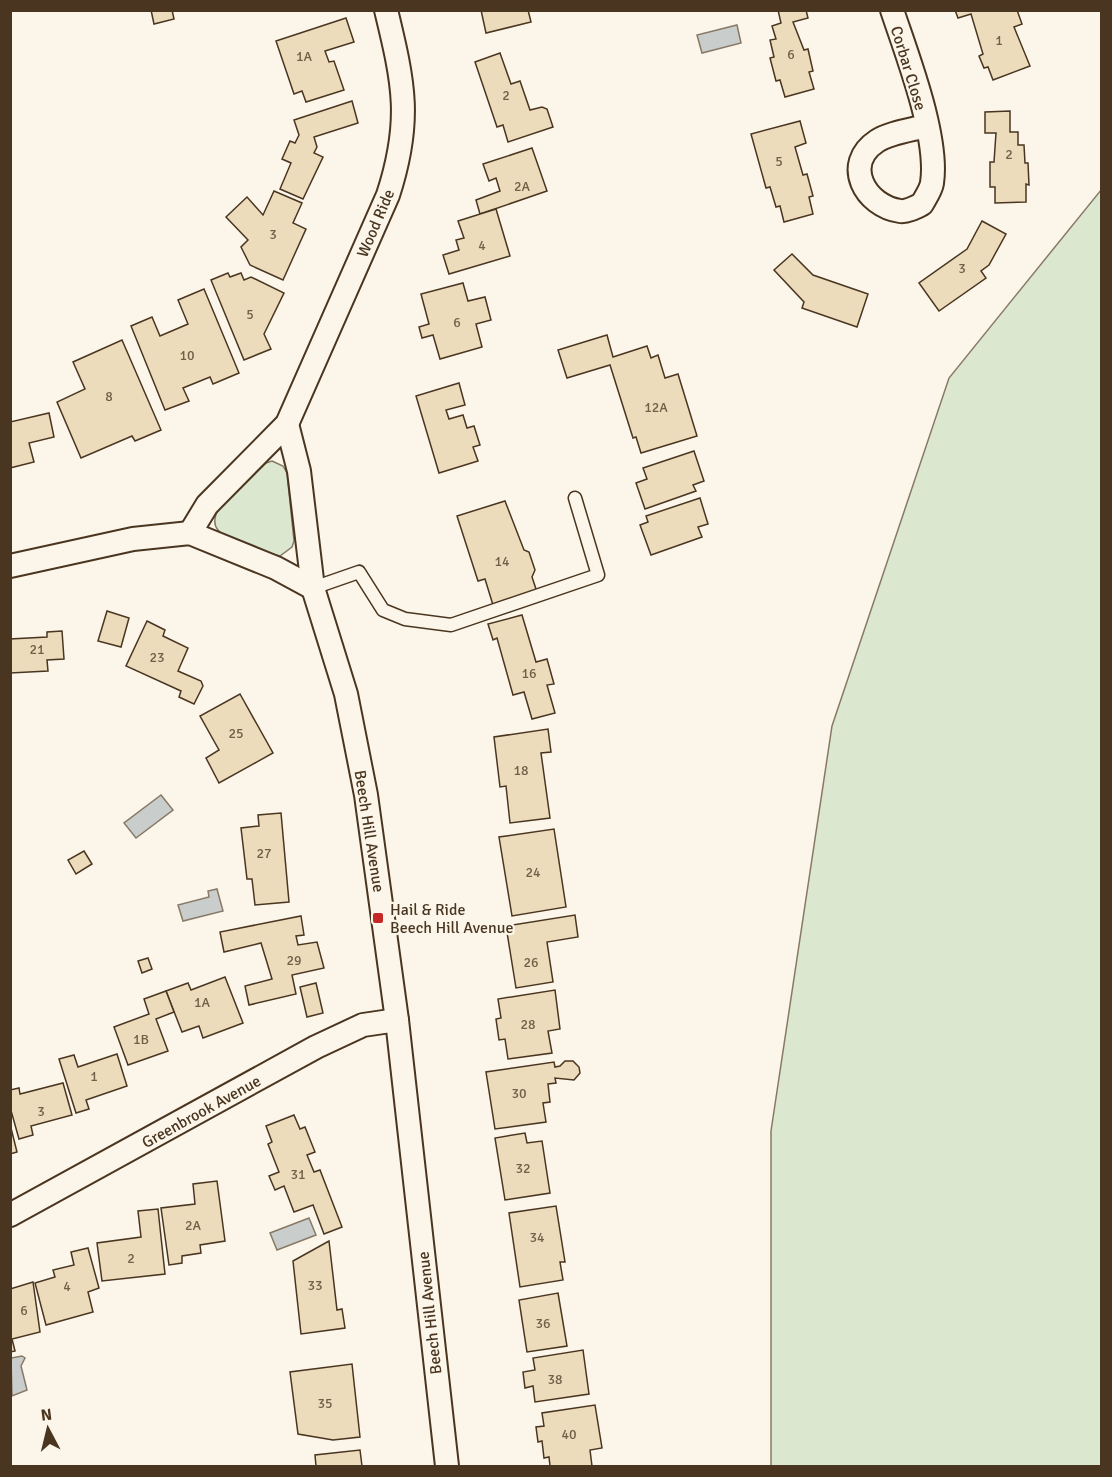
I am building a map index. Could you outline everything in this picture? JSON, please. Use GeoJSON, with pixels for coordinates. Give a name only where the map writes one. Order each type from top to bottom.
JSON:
{"type":"FeatureCollection","features":[{"type":"Feature","properties":{"kind":"street","name":"Wood Ride"},"geometry":{"type":"LineString","coordinates":[[190,533],[207,504],[287,424],[388,195],[400,160],[404,120],[404,86],[386,10]]}},
{"type":"Feature","properties":{"kind":"street","name":"Corbar Close"},"geometry":{"type":"LineString","coordinates":[[892,10],[918,90],[926,126]]}},
{"type":"Feature","properties":{"kind":"street"},"geometry":{"type":"LineString","coordinates":[[287,424],[299,471],[313,588]]}},
{"type":"Feature","properties":{"kind":"street"},"geometry":{"type":"LineString","coordinates":[[10,566],[133,539],[190,533],[276,568],[313,588]]}},
{"type":"Feature","properties":{"kind":"street","name":"Beech Hill Avenue"},"geometry":{"type":"LineString","coordinates":[[313,588],[346,694],[361,772],[397,1020],[447,1467]]}},
{"type":"Feature","properties":{"kind":"street","name":"Greenbrook Avenue"},"geometry":{"type":"LineString","coordinates":[[10,1215],[315,1047],[363,1024],[397,1020]]}},
{"type":"Feature","properties":{"kind":"lane"},"geometry":{"type":"LineString","coordinates":[[313,588],[359,572],[383,610],[405,619],[451,625],[598,575],[575,498]]}},
{"type":"Feature","properties":{"kind":"green space"},"geometry":{"type":"Polygon","coordinates":[[[1101,190],[1101,1466],[771,1466],[771,1131],[832,726],[949,378],[1101,190]]]}},
{"type":"Feature","properties":{"kind":"green space"},"geometry":{"type":"Polygon","coordinates":[[[272,461],[283,466],[287,473],[294,541],[292,547],[280,556],[229,538],[218,530],[215,522],[219,508],[266,463],[272,461]]]}},
{"type":"Feature","properties":{"kind":"shaded area"},"geometry":{"type":"Polygon","coordinates":[[[737,25],[741,43],[702,53],[697,35],[737,25]]]}},
{"type":"Feature","properties":{"kind":"shaded area"},"geometry":{"type":"Polygon","coordinates":[[[161,795],[173,810],[136,838],[124,823],[161,795]]]}},
{"type":"Feature","properties":{"kind":"shaded area"},"geometry":{"type":"Polygon","coordinates":[[[217,889],[223,911],[183,921],[178,905],[209,897],[208,891],[217,889]]]}},
{"type":"Feature","properties":{"kind":"shaded area"},"geometry":{"type":"Polygon","coordinates":[[[309,1218],[316,1235],[277,1250],[270,1233],[309,1218]]]}},
{"type":"Feature","properties":{"kind":"shaded area"},"geometry":{"type":"Polygon","coordinates":[[[22,1356],[25,1358],[21,1366],[27,1390],[12,1396],[11,1358],[22,1356]]]}},
{"type":"Feature","properties":{"kind":"building"},"geometry":{"type":"Polygon","coordinates":[[[151,10],[172,10],[174,19],[154,24],[151,10]]]}},
{"type":"Feature","properties":{"kind":"building"},"geometry":{"type":"Polygon","coordinates":[[[481,10],[528,10],[531,22],[486,33],[481,10]]]}},
{"type":"Feature","properties":{"kind":"building"},"geometry":{"type":"Polygon","coordinates":[[[778,10],[806,10],[808,18],[793,22],[804,50],[808,49],[813,71],[809,72],[814,89],[785,97],[780,80],[776,81],[770,58],[774,57],[770,40],[776,39],[772,26],[781,23],[778,10]]]}},
{"type":"Feature","properties":{"kind":"building"},"geometry":{"type":"Polygon","coordinates":[[[955,10],[1017,10],[1022,24],[1014,27],[1030,66],[993,80],[988,67],[984,68],[979,56],[983,54],[971,14],[958,18],[955,10]]]}},
{"type":"Feature","properties":{"kind":"building"},"geometry":{"type":"Polygon","coordinates":[[[346,18],[354,42],[325,51],[329,62],[334,61],[344,90],[306,102],[302,91],[294,94],[276,41],[346,18]]]}},
{"type":"Feature","properties":{"kind":"building"},"geometry":{"type":"Polygon","coordinates":[[[500,53],[511,84],[520,81],[530,110],[542,107],[547,109],[553,127],[508,142],[503,125],[497,127],[475,62],[500,53]]]}},
{"type":"Feature","properties":{"kind":"building"},"geometry":{"type":"Polygon","coordinates":[[[352,101],[358,123],[314,137],[317,147],[314,153],[323,157],[303,199],[280,189],[291,163],[282,159],[290,141],[295,143],[299,135],[294,120],[352,101]]]}},
{"type":"Feature","properties":{"kind":"building"},"geometry":{"type":"Polygon","coordinates":[[[1010,111],[1010,132],[1018,132],[1018,145],[1024,145],[1029,185],[1026,184],[1026,202],[995,203],[995,187],[990,187],[990,162],[994,162],[996,133],[985,133],[985,112],[1010,111]]]}},
{"type":"Feature","properties":{"kind":"building"},"geometry":{"type":"Polygon","coordinates":[[[800,121],[806,143],[795,147],[803,175],[807,174],[813,196],[809,197],[813,214],[784,222],[780,206],[776,207],[770,187],[766,188],[751,134],[800,121]]]}},
{"type":"Feature","properties":{"kind":"building"},"geometry":{"type":"Polygon","coordinates":[[[532,148],[547,191],[480,214],[476,200],[500,191],[496,178],[489,181],[483,164],[532,148]]]}},
{"type":"Feature","properties":{"kind":"building"},"geometry":{"type":"Polygon","coordinates":[[[274,191],[302,203],[293,223],[306,229],[283,280],[250,265],[241,247],[248,240],[226,217],[247,197],[263,215],[274,191]]]}},
{"type":"Feature","properties":{"kind":"building"},"geometry":{"type":"Polygon","coordinates":[[[496,209],[510,256],[449,274],[443,255],[459,250],[456,240],[464,238],[458,221],[496,209]]]}},
{"type":"Feature","properties":{"kind":"building"},"geometry":{"type":"Polygon","coordinates":[[[982,221],[1006,234],[989,265],[981,271],[986,278],[939,311],[919,283],[967,249],[982,221]]]}},
{"type":"Feature","properties":{"kind":"building"},"geometry":{"type":"Polygon","coordinates":[[[792,254],[813,275],[868,294],[857,327],[802,308],[804,302],[774,270],[792,254]]]}},
{"type":"Feature","properties":{"kind":"building"},"geometry":{"type":"Polygon","coordinates":[[[228,273],[230,277],[241,273],[244,280],[251,277],[284,293],[264,334],[271,349],[244,360],[211,280],[228,273]]]}},
{"type":"Feature","properties":{"kind":"building"},"geometry":{"type":"Polygon","coordinates":[[[463,283],[468,301],[485,297],[491,320],[476,324],[482,347],[440,359],[433,335],[422,338],[419,327],[429,324],[421,294],[463,283]]]}},
{"type":"Feature","properties":{"kind":"building"},"geometry":{"type":"Polygon","coordinates":[[[204,289],[239,373],[213,384],[210,377],[183,388],[189,401],[165,410],[131,326],[152,317],[160,336],[188,324],[178,300],[204,289]]]}},
{"type":"Feature","properties":{"kind":"building"},"geometry":{"type":"Polygon","coordinates":[[[607,335],[613,357],[647,346],[651,358],[658,355],[665,378],[678,374],[697,436],[641,453],[636,437],[633,438],[610,365],[567,378],[558,350],[607,335]]]}},
{"type":"Feature","properties":{"kind":"building"},"geometry":{"type":"Polygon","coordinates":[[[122,340],[161,430],[135,441],[132,436],[81,458],[57,402],[85,389],[73,362],[122,340]]]}},
{"type":"Feature","properties":{"kind":"building"},"geometry":{"type":"Polygon","coordinates":[[[459,383],[465,405],[446,410],[449,419],[463,415],[467,428],[474,426],[480,445],[473,447],[478,461],[439,473],[416,396],[459,383]]]}},
{"type":"Feature","properties":{"kind":"building"},"geometry":{"type":"Polygon","coordinates":[[[49,413],[54,437],[29,443],[34,462],[10,468],[10,422],[49,413]]]}},
{"type":"Feature","properties":{"kind":"building"},"geometry":{"type":"Polygon","coordinates":[[[694,451],[704,481],[693,485],[696,491],[645,509],[636,483],[647,479],[643,468],[694,451]]]}},
{"type":"Feature","properties":{"kind":"building"},"geometry":{"type":"Polygon","coordinates":[[[700,498],[708,524],[698,527],[702,537],[651,555],[640,525],[648,522],[646,516],[700,498]]]}},
{"type":"Feature","properties":{"kind":"building"},"geometry":{"type":"Polygon","coordinates":[[[505,501],[524,550],[529,552],[535,570],[532,577],[537,592],[493,605],[485,579],[478,581],[457,516],[505,501]]]}},
{"type":"Feature","properties":{"kind":"building"},"geometry":{"type":"Polygon","coordinates":[[[107,611],[129,618],[121,647],[98,641],[107,611]]]}},
{"type":"Feature","properties":{"kind":"building"},"geometry":{"type":"Polygon","coordinates":[[[522,615],[536,662],[547,659],[554,684],[547,685],[555,713],[532,719],[524,692],[513,695],[497,638],[493,640],[488,624],[522,615]]]}},
{"type":"Feature","properties":{"kind":"building"},"geometry":{"type":"Polygon","coordinates":[[[147,621],[165,630],[163,636],[188,648],[178,671],[201,681],[203,686],[194,704],[179,697],[181,691],[126,666],[147,621]]]}},
{"type":"Feature","properties":{"kind":"building"},"geometry":{"type":"Polygon","coordinates":[[[62,631],[64,659],[47,660],[48,671],[10,673],[10,639],[47,637],[47,632],[62,631]]]}},
{"type":"Feature","properties":{"kind":"building"},"geometry":{"type":"Polygon","coordinates":[[[240,694],[273,753],[219,783],[206,758],[219,750],[200,716],[240,694]]]}},
{"type":"Feature","properties":{"kind":"building"},"geometry":{"type":"Polygon","coordinates":[[[548,729],[551,752],[541,753],[550,818],[510,823],[506,786],[500,787],[494,737],[548,729]]]}},
{"type":"Feature","properties":{"kind":"building"},"geometry":{"type":"Polygon","coordinates":[[[281,813],[289,902],[255,905],[252,879],[247,879],[241,828],[259,826],[258,815],[281,813]]]}},
{"type":"Feature","properties":{"kind":"building"},"geometry":{"type":"Polygon","coordinates":[[[554,829],[566,907],[512,916],[499,837],[554,829]]]}},
{"type":"Feature","properties":{"kind":"building"},"geometry":{"type":"Polygon","coordinates":[[[84,851],[92,864],[76,874],[68,860],[84,851]]]}},
{"type":"Feature","properties":{"kind":"building"},"geometry":{"type":"Polygon","coordinates":[[[575,915],[578,937],[547,942],[553,982],[516,988],[506,926],[575,915]]]}},
{"type":"Feature","properties":{"kind":"building"},"geometry":{"type":"Polygon","coordinates":[[[301,916],[304,935],[296,936],[298,945],[317,942],[324,968],[292,975],[296,994],[249,1005],[245,986],[272,979],[261,943],[224,952],[220,932],[301,916]]]}},
{"type":"Feature","properties":{"kind":"building"},"geometry":{"type":"Polygon","coordinates":[[[148,958],[152,969],[142,973],[138,961],[148,958]]]}},
{"type":"Feature","properties":{"kind":"building"},"geometry":{"type":"Polygon","coordinates":[[[225,977],[243,1023],[203,1038],[199,1026],[182,1032],[166,991],[188,983],[191,990],[225,977]]]}},
{"type":"Feature","properties":{"kind":"building"},"geometry":{"type":"Polygon","coordinates":[[[316,983],[323,1013],[307,1017],[300,987],[316,983]]]}},
{"type":"Feature","properties":{"kind":"building"},"geometry":{"type":"Polygon","coordinates":[[[555,990],[560,1029],[548,1031],[552,1053],[508,1059],[505,1039],[499,1040],[496,1019],[501,1018],[498,999],[555,990]]]}},
{"type":"Feature","properties":{"kind":"building"},"geometry":{"type":"Polygon","coordinates":[[[166,991],[174,1012],[156,1019],[168,1051],[128,1065],[114,1027],[149,1014],[144,999],[166,991]]]}},
{"type":"Feature","properties":{"kind":"building"},"geometry":{"type":"Polygon","coordinates":[[[117,1054],[127,1086],[86,1100],[89,1109],[76,1113],[59,1059],[74,1055],[78,1067],[117,1054]]]}},
{"type":"Feature","properties":{"kind":"building"},"geometry":{"type":"Polygon","coordinates":[[[565,1061],[573,1061],[579,1067],[580,1073],[574,1080],[555,1078],[556,1083],[548,1084],[550,1102],[543,1103],[546,1122],[495,1129],[486,1072],[554,1062],[555,1067],[565,1061]]]}},
{"type":"Feature","properties":{"kind":"building"},"geometry":{"type":"Polygon","coordinates":[[[63,1083],[72,1115],[31,1126],[33,1135],[19,1139],[10,1107],[10,1090],[19,1088],[20,1094],[63,1083]]]}},
{"type":"Feature","properties":{"kind":"building"},"geometry":{"type":"Polygon","coordinates":[[[294,1115],[300,1129],[305,1127],[315,1152],[307,1155],[314,1172],[320,1170],[342,1227],[324,1234],[313,1205],[294,1212],[284,1186],[275,1190],[269,1176],[279,1172],[268,1144],[272,1142],[266,1126],[294,1115]]]}},
{"type":"Feature","properties":{"kind":"building"},"geometry":{"type":"Polygon","coordinates":[[[10,1124],[17,1152],[10,1154],[10,1124]]]}},
{"type":"Feature","properties":{"kind":"building"},"geometry":{"type":"Polygon","coordinates":[[[525,1133],[527,1143],[542,1141],[550,1193],[505,1200],[495,1138],[525,1133]]]}},
{"type":"Feature","properties":{"kind":"building"},"geometry":{"type":"Polygon","coordinates":[[[217,1181],[225,1241],[200,1245],[201,1253],[182,1256],[182,1263],[169,1265],[161,1208],[195,1204],[193,1184],[217,1181]]]}},
{"type":"Feature","properties":{"kind":"building"},"geometry":{"type":"Polygon","coordinates":[[[556,1206],[565,1262],[560,1262],[563,1280],[520,1287],[509,1213],[556,1206]]]}},
{"type":"Feature","properties":{"kind":"building"},"geometry":{"type":"Polygon","coordinates":[[[158,1209],[165,1274],[102,1281],[97,1243],[141,1237],[138,1211],[158,1209]]]}},
{"type":"Feature","properties":{"kind":"building"},"geometry":{"type":"Polygon","coordinates":[[[329,1241],[337,1310],[342,1309],[345,1328],[301,1334],[293,1261],[329,1241]]]}},
{"type":"Feature","properties":{"kind":"building"},"geometry":{"type":"Polygon","coordinates":[[[88,1248],[99,1288],[88,1292],[93,1312],[46,1325],[35,1283],[55,1277],[53,1270],[74,1265],[71,1252],[88,1248]]]}},
{"type":"Feature","properties":{"kind":"building"},"geometry":{"type":"Polygon","coordinates":[[[33,1282],[40,1332],[12,1339],[15,1351],[10,1352],[10,1289],[33,1282]]]}},
{"type":"Feature","properties":{"kind":"building"},"geometry":{"type":"Polygon","coordinates":[[[558,1293],[567,1346],[527,1352],[519,1300],[558,1293]]]}},
{"type":"Feature","properties":{"kind":"building"},"geometry":{"type":"Polygon","coordinates":[[[583,1350],[589,1394],[535,1402],[533,1386],[525,1388],[523,1372],[535,1370],[533,1358],[583,1350]]]}},
{"type":"Feature","properties":{"kind":"building"},"geometry":{"type":"Polygon","coordinates":[[[352,1364],[360,1437],[333,1440],[298,1434],[290,1372],[352,1364]]]}},
{"type":"Feature","properties":{"kind":"building"},"geometry":{"type":"Polygon","coordinates":[[[595,1405],[602,1448],[590,1450],[592,1466],[550,1466],[549,1457],[544,1458],[542,1441],[538,1442],[536,1427],[544,1426],[542,1413],[595,1405]]]}},
{"type":"Feature","properties":{"kind":"building"},"geometry":{"type":"Polygon","coordinates":[[[360,1450],[362,1466],[316,1466],[315,1455],[360,1450]]]}},
{"type":"Feature","properties":{"kind":"place","name":"Hail & Ride Beech Hill Avenue"},"geometry":{"type":"Point","coordinates":[378,918]}}]}
